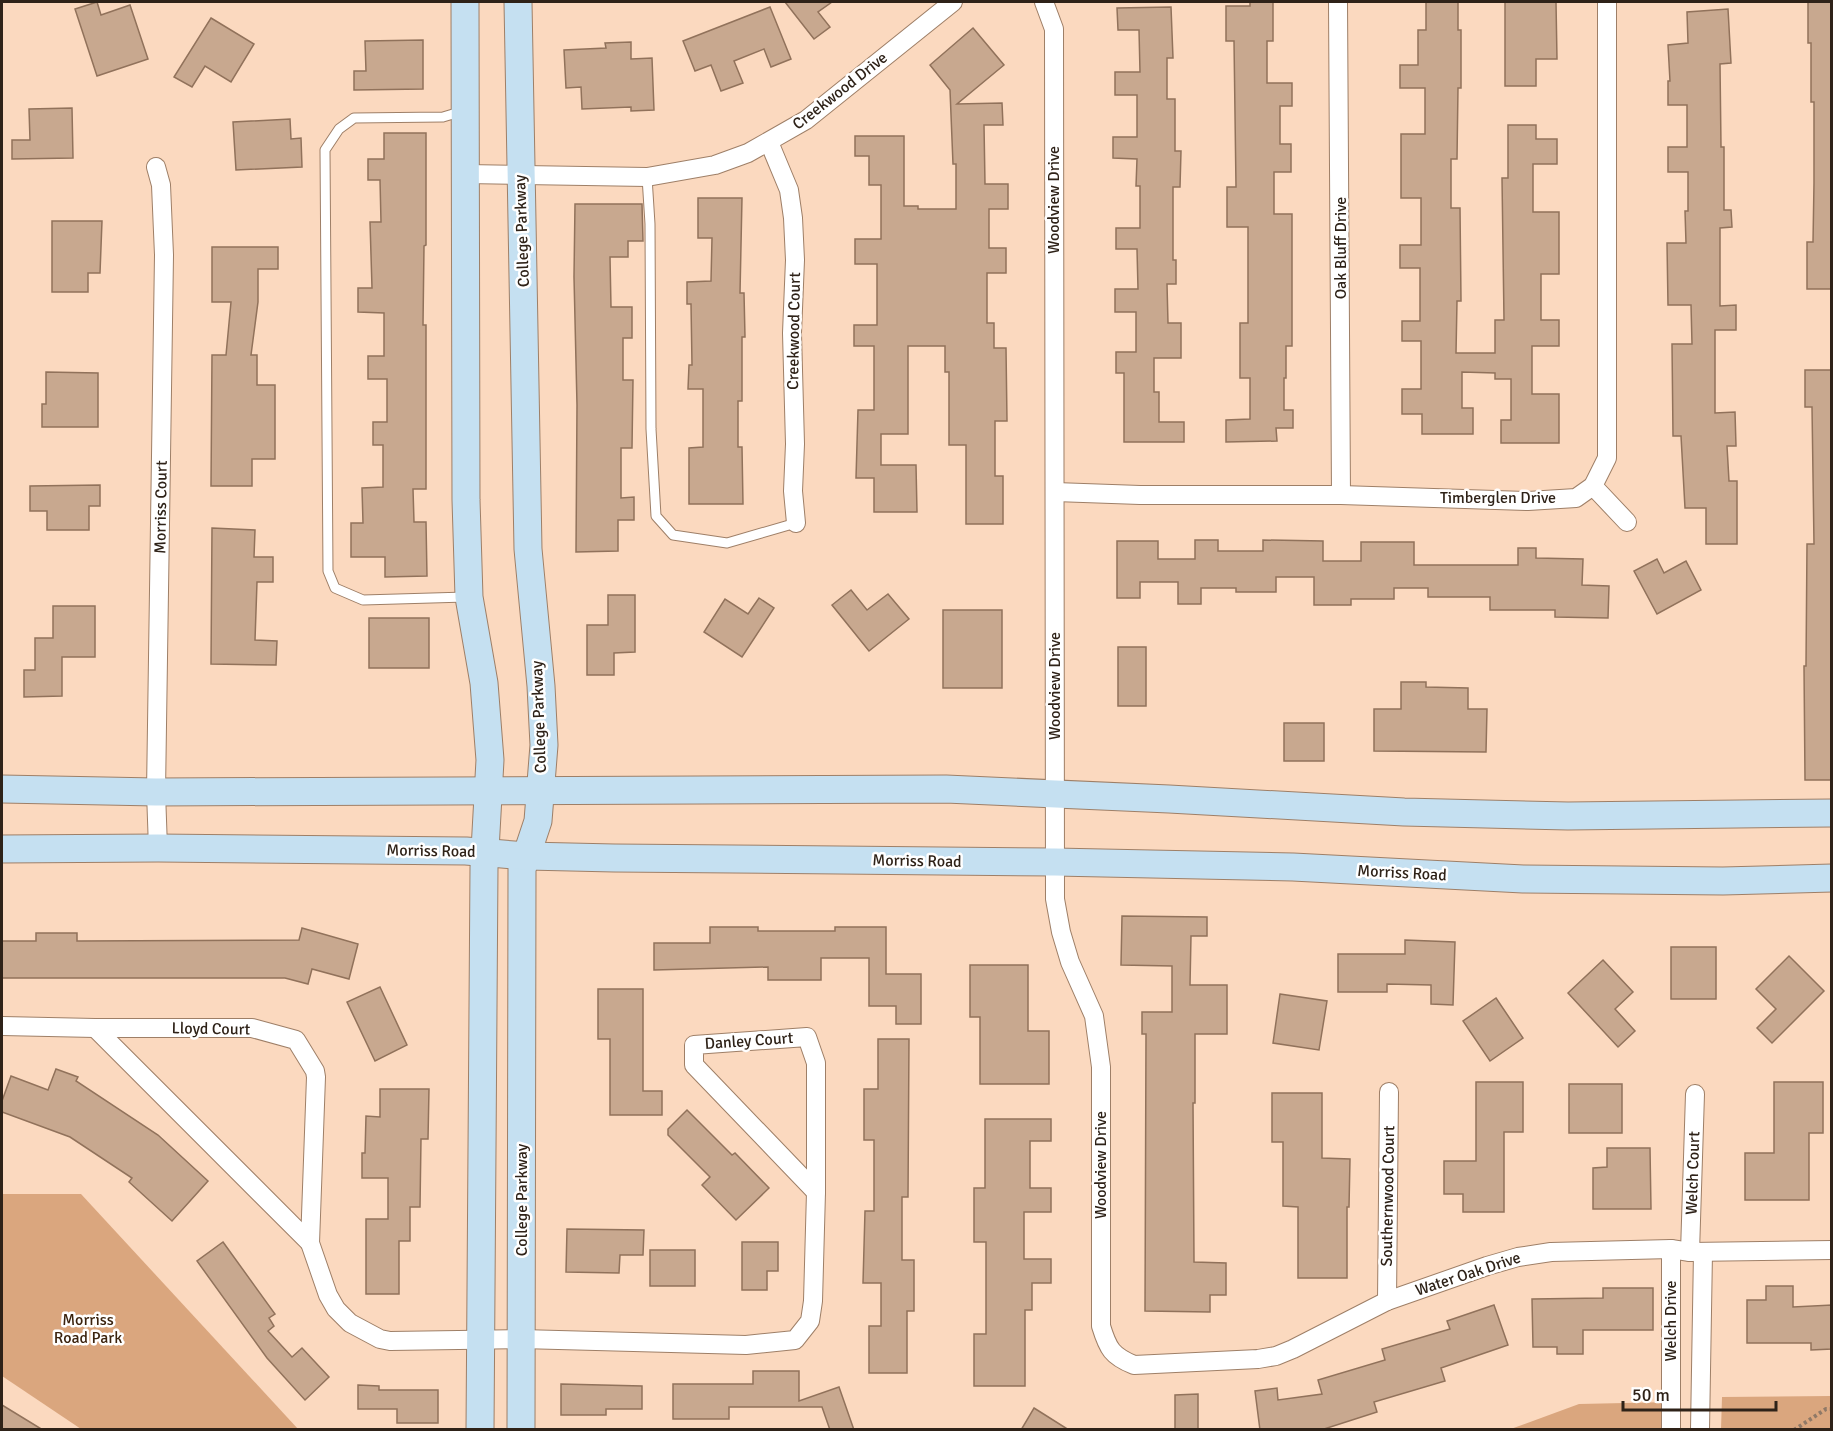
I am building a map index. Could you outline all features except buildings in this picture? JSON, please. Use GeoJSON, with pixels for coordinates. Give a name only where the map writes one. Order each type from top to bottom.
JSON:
{"type":"FeatureCollection","features":[{"type":"Feature","properties":{"kind":"main road"},"geometry":{"type":"LineString","coordinates":[[465,2],[466,500],[469,597],[484,683],[490,746],[485,852],[480,1430]]}},
{"type":"Feature","properties":{"kind":"main road","name":"College Parkway"},"geometry":{"type":"LineString","coordinates":[[518,2],[528,549],[544,746],[538,821],[522,869],[521,1430]]}},
{"type":"Feature","properties":{"kind":"main road"},"geometry":{"type":"LineString","coordinates":[[2,789],[156,792],[946,789],[1404,812],[1509,815],[1832,813]]}},
{"type":"Feature","properties":{"kind":"main road","name":"Morriss Road"},"geometry":{"type":"LineString","coordinates":[[2,849],[158,848],[485,852],[527,856],[1055,862],[1293,867],[1523,879],[1723,881],[1832,878]]}},
{"type":"Feature","properties":{"kind":"street","name":"Creekwood Drive"},"geometry":{"type":"LineString","coordinates":[[466,174],[647,177],[715,165],[748,153],[806,120],[953,2]]}},
{"type":"Feature","properties":{"kind":"street","name":"Woodview Drive"},"geometry":{"type":"LineString","coordinates":[[1044,2],[1054,29],[1055,899],[1060,932],[1070,962],[1094,1016],[1099,1039],[1101,1067],[1101,1326],[1107,1346],[1119,1359]]}},
{"type":"Feature","properties":{"kind":"street","name":"Oak Bluff Drive"},"geometry":{"type":"LineString","coordinates":[[1338,2],[1341,495]]}},
{"type":"Feature","properties":{"kind":"street"},"geometry":{"type":"LineString","coordinates":[[1607,2],[1607,458],[1593,486],[1627,522]]}},
{"type":"Feature","properties":{"kind":"street","name":"Creekwood Court"},"geometry":{"type":"LineString","coordinates":[[769,142],[789,190],[793,218],[795,260],[792,333],[795,444],[793,491],[796,523]]}},
{"type":"Feature","properties":{"kind":"street","name":"Morriss Court"},"geometry":{"type":"LineString","coordinates":[[156,167],[161,185],[165,255],[156,792],[158,848]]}},
{"type":"Feature","properties":{"kind":"street","name":"Timberglen Drive"},"geometry":{"type":"LineString","coordinates":[[1055,492],[1140,495],[1341,495],[1528,501],[1576,498],[1593,486]]}},
{"type":"Feature","properties":{"kind":"street","name":"Lloyd Court"},"geometry":{"type":"LineString","coordinates":[[2,1026],[252,1028],[296,1040],[315,1071],[316,1077],[309,1243],[336,1309],[350,1323],[380,1339],[390,1341],[521,1339]]}},
{"type":"Feature","properties":{"kind":"street","name":"Lloyd Court"},"geometry":{"type":"LineString","coordinates":[[95,1028],[309,1243]]}},
{"type":"Feature","properties":{"kind":"street","name":"Danley Court"},"geometry":{"type":"LineString","coordinates":[[521,1339],[746,1345],[795,1340],[810,1321],[813,1300],[816,1192],[816,1063],[807,1037],[694,1045],[694,1065],[816,1192]]}},
{"type":"Feature","properties":{"kind":"street","name":"Southernwood Court"},"geometry":{"type":"LineString","coordinates":[[1387,1301],[1389,1092]]}},
{"type":"Feature","properties":{"kind":"street","name":"Welch Court"},"geometry":{"type":"LineString","coordinates":[[1695,1094],[1696,1251]]}},
{"type":"Feature","properties":{"kind":"street","name":"Welch Drive"},"geometry":{"type":"LineString","coordinates":[[1671,1249],[1671,1430]]}},
{"type":"Feature","properties":{"kind":"street","name":"Water Oak Drive"},"geometry":{"type":"LineString","coordinates":[[1119,1359],[1134,1365],[1155,1365],[1276,1356],[1387,1301],[1487,1266],[1551,1251],[1832,1250]]}},
{"type":"Feature","properties":{"kind":"street","name":"Welch Drive"},"geometry":{"type":"LineString","coordinates":[[1696,1251],[1700,1430]]}},
{"type":"Feature","properties":{"kind":"lane"},"geometry":{"type":"LineString","coordinates":[[466,110],[443,117],[354,118],[339,129],[325,150],[327,559],[328,571],[335,588],[363,600],[469,597]]}},
{"type":"Feature","properties":{"kind":"lane"},"geometry":{"type":"LineString","coordinates":[[647,177],[650,224],[651,429],[656,516],[674,535],[727,543],[796,523]]}},
{"type":"Feature","properties":{"kind":"path"},"geometry":{"type":"LineString","coordinates":[[1794,1430],[1826,1409],[1832,1409]]}},
{"type":"Feature","properties":{"kind":"green space","name":"Morriss Road Park"},"geometry":{"type":"Polygon","coordinates":[[[2,1194],[81,1194],[298,1429],[81,1429],[2,1376],[2,1194]]]}},
{"type":"Feature","properties":{"kind":"green space"},"geometry":{"type":"Polygon","coordinates":[[[1831,1396],[1831,1429],[1721,1429],[1722,1397],[1831,1396]]]}},
{"type":"Feature","properties":{"kind":"green space"},"geometry":{"type":"Polygon","coordinates":[[[1671,1402],[1670,1429],[1508,1430],[1579,1404],[1671,1402]]]}}]}
